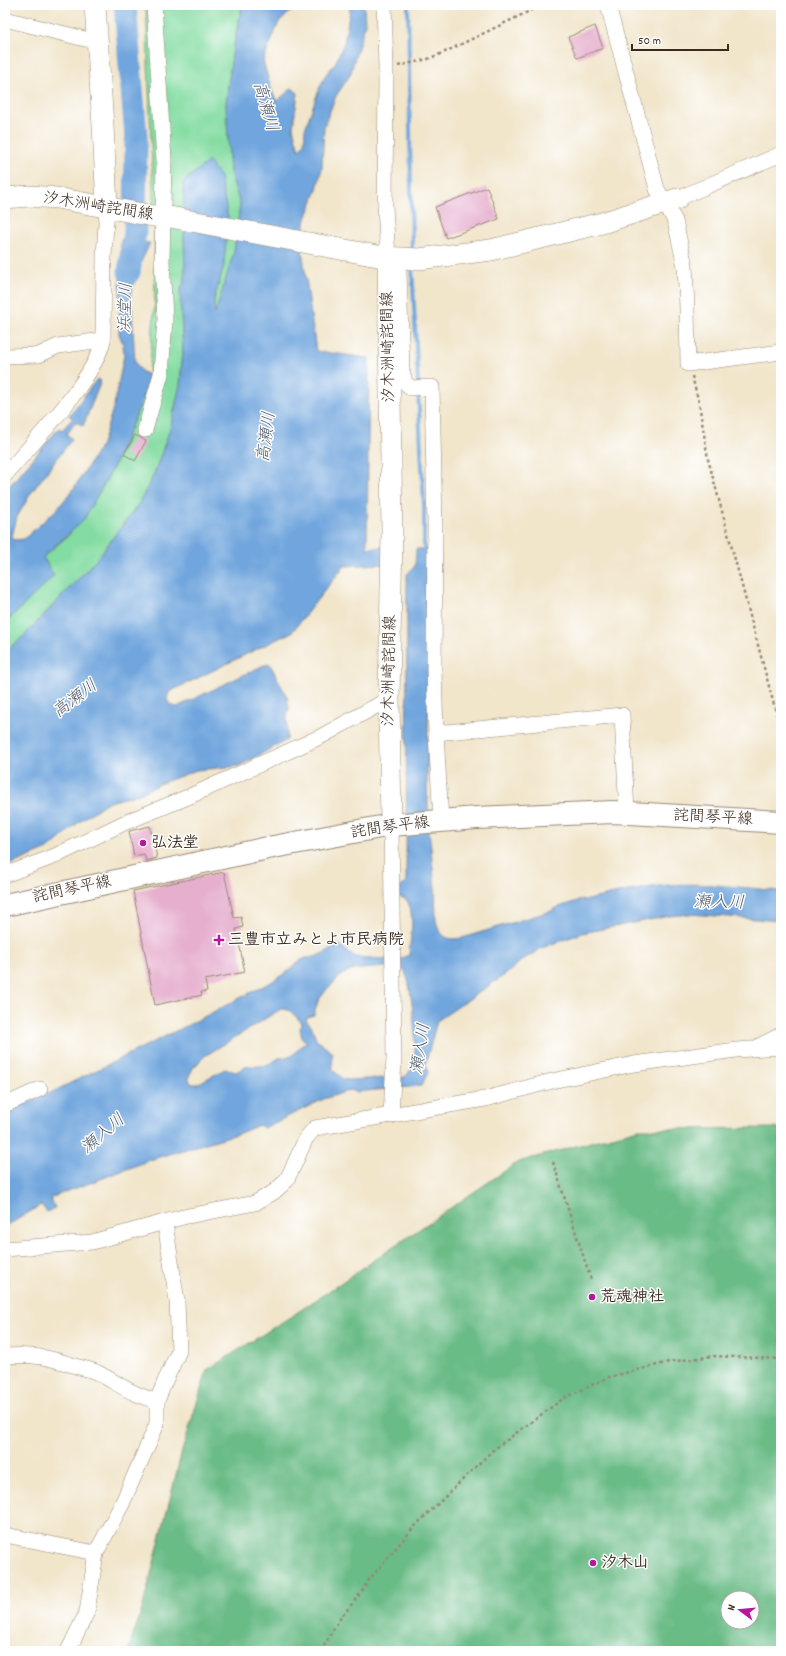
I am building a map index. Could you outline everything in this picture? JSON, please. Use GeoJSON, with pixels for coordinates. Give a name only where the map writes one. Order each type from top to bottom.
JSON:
{"type":"FeatureCollection","features":[{"type":"Feature","properties":{"kind":"main road"},"geometry":{"type":"LineString","coordinates":[[95,5],[107,207]]}},
{"type":"Feature","properties":{"kind":"main road","name":"汐木洲崎詫間線"},"geometry":{"type":"LineString","coordinates":[[5,198],[36,196],[398,258],[389,700],[395,825]]}},
{"type":"Feature","properties":{"kind":"main road"},"geometry":{"type":"LineString","coordinates":[[398,258],[491,250],[602,223],[671,201]]}},
{"type":"Feature","properties":{"kind":"main road","name":"詫間琴平線"},"geometry":{"type":"LineString","coordinates":[[5,905],[268,848],[395,825],[477,818],[613,812],[781,822]]}},
{"type":"Feature","properties":{"kind":"street"},"geometry":{"type":"LineString","coordinates":[[145,430],[161,374],[165,343],[162,261],[164,160],[154,5]]}},
{"type":"Feature","properties":{"kind":"street"},"geometry":{"type":"LineString","coordinates":[[384,5],[386,68],[385,206],[398,258],[402,370],[405,382],[410,388],[432,388],[435,524],[434,670],[436,821]]}},
{"type":"Feature","properties":{"kind":"street"},"geometry":{"type":"LineString","coordinates":[[608,5],[657,189],[671,201],[685,266],[688,364],[781,352]]}},
{"type":"Feature","properties":{"kind":"street"},"geometry":{"type":"LineString","coordinates":[[5,19],[85,39],[98,40]]}},
{"type":"Feature","properties":{"kind":"street"},"geometry":{"type":"LineString","coordinates":[[671,201],[781,154]]}},
{"type":"Feature","properties":{"kind":"street"},"geometry":{"type":"LineString","coordinates":[[5,475],[82,383],[101,349],[103,340],[104,257],[107,207]]}},
{"type":"Feature","properties":{"kind":"street"},"geometry":{"type":"LineString","coordinates":[[5,356],[39,355],[58,346],[103,340]]}},
{"type":"Feature","properties":{"kind":"street"},"geometry":{"type":"LineString","coordinates":[[5,874],[55,856],[126,822],[188,797],[313,740],[389,700]]}},
{"type":"Feature","properties":{"kind":"street"},"geometry":{"type":"LineString","coordinates":[[436,733],[622,715],[627,813]]}},
{"type":"Feature","properties":{"kind":"street"},"geometry":{"type":"LineString","coordinates":[[391,1116],[394,1059],[392,992],[395,825]]}},
{"type":"Feature","properties":{"kind":"street"},"geometry":{"type":"LineString","coordinates":[[755,1048],[781,1035]]}},
{"type":"Feature","properties":{"kind":"street"},"geometry":{"type":"LineString","coordinates":[[5,1249],[92,1242],[183,1217],[255,1203],[274,1192],[286,1181],[306,1138],[315,1128],[485,1099],[552,1081],[634,1064],[755,1048],[781,1047]]}},
{"type":"Feature","properties":{"kind":"street"},"geometry":{"type":"LineString","coordinates":[[5,1105],[40,1089]]}},
{"type":"Feature","properties":{"kind":"street"},"geometry":{"type":"LineString","coordinates":[[68,1651],[87,1612],[96,1553],[122,1504],[157,1424],[157,1401],[179,1351],[177,1301],[164,1223]]}},
{"type":"Feature","properties":{"kind":"street"},"geometry":{"type":"LineString","coordinates":[[5,1356],[19,1355],[48,1357],[95,1372],[123,1389],[157,1401]]}},
{"type":"Feature","properties":{"kind":"street"},"geometry":{"type":"LineString","coordinates":[[5,1536],[96,1553]]}},
{"type":"Feature","properties":{"kind":"path"},"geometry":{"type":"LineString","coordinates":[[401,65],[428,59],[445,52],[542,5]]}},
{"type":"Feature","properties":{"kind":"path"},"geometry":{"type":"LineString","coordinates":[[688,364],[700,403],[708,459],[781,731]]}},
{"type":"Feature","properties":{"kind":"path"},"geometry":{"type":"LineString","coordinates":[[553,1162],[591,1280]]}},
{"type":"Feature","properties":{"kind":"path"},"geometry":{"type":"LineString","coordinates":[[321,1651],[339,1620],[363,1590],[368,1581],[414,1527],[493,1450],[564,1398],[610,1378],[669,1362],[713,1356],[781,1359]]}},
{"type":"Feature","properties":{"kind":"green space"},"geometry":{"type":"Polygon","coordinates":[[[146,5],[242,5],[232,55],[226,104],[230,171],[240,205],[234,252],[215,316],[214,300],[224,265],[183,182],[185,280],[180,291],[183,352],[180,385],[170,429],[154,474],[140,502],[97,559],[24,636],[5,651],[5,623],[28,600],[43,557],[69,535],[101,490],[115,464],[148,387],[155,301],[154,223],[146,5]]]}},
{"type":"Feature","properties":{"kind":"green space"},"geometry":{"type":"Polygon","coordinates":[[[781,1128],[781,1651],[128,1651],[143,1606],[182,1451],[207,1370],[301,1310],[518,1162],[638,1129],[781,1128]]]}},
{"type":"Feature","properties":{"kind":"water","name":"高瀬川"},"geometry":{"type":"Polygon","coordinates":[[[242,5],[298,5],[279,22],[263,61],[272,91],[277,101],[292,88],[298,93],[293,128],[299,150],[304,144],[305,129],[319,89],[326,74],[335,64],[344,43],[350,10],[348,5],[364,5],[365,24],[350,75],[336,96],[324,126],[322,168],[317,189],[306,219],[301,242],[316,351],[369,358],[367,548],[385,547],[385,564],[344,566],[292,632],[169,692],[167,699],[170,705],[177,707],[264,665],[270,664],[287,697],[289,708],[287,715],[287,740],[239,766],[197,770],[162,783],[139,794],[106,803],[79,822],[48,849],[5,867],[5,651],[24,636],[97,559],[140,502],[154,474],[170,429],[180,385],[183,352],[180,291],[185,280],[183,182],[209,161],[220,177],[228,217],[224,265],[214,300],[215,314],[234,252],[240,205],[230,171],[226,104],[232,55],[242,5]]]}},
{"type":"Feature","properties":{"kind":"water"},"geometry":{"type":"Polygon","coordinates":[[[121,239],[150,243],[142,260],[131,294],[135,362],[141,371],[150,376],[148,387],[115,464],[83,521],[43,557],[54,576],[5,623],[5,491],[59,428],[62,430],[73,418],[69,416],[97,379],[101,381],[83,426],[76,422],[67,434],[72,439],[31,493],[17,517],[12,536],[14,540],[24,539],[57,509],[72,491],[102,444],[114,405],[124,355],[123,344],[119,334],[121,239]]]}},
{"type":"Feature","properties":{"kind":"water","name":"瀬入川"},"geometry":{"type":"Polygon","coordinates":[[[416,549],[432,549],[427,780],[436,921],[444,936],[451,939],[462,938],[554,910],[553,909],[583,899],[584,901],[636,890],[682,884],[781,891],[781,921],[690,914],[670,916],[582,933],[542,948],[521,961],[509,972],[437,1021],[426,1062],[428,1073],[421,1086],[355,1092],[351,1090],[324,1099],[264,1128],[259,1125],[240,1133],[156,1158],[50,1198],[55,1208],[47,1212],[41,1205],[5,1227],[5,1112],[46,1095],[188,1025],[271,982],[305,958],[315,957],[340,945],[350,954],[357,957],[397,960],[409,955],[412,926],[411,912],[406,899],[397,897],[398,889],[405,884],[406,880],[407,574],[415,566],[416,549]],[[385,967],[351,970],[343,974],[327,989],[318,1001],[314,1015],[308,1017],[306,1020],[312,1027],[317,1041],[332,1052],[333,1070],[343,1079],[405,1077],[413,1065],[415,1053],[414,1029],[407,976],[404,970],[385,967]],[[281,1009],[205,1056],[193,1068],[189,1076],[189,1080],[192,1084],[197,1084],[225,1069],[236,1072],[247,1066],[268,1065],[279,1058],[292,1056],[303,1044],[307,1042],[302,1038],[300,1029],[301,1022],[289,1010],[281,1009]]]}},
{"type":"Feature","properties":{"kind":"building"},"geometry":{"type":"Polygon","coordinates":[[[595,26],[603,48],[577,58],[568,37],[595,26]]]}},
{"type":"Feature","properties":{"kind":"building"},"geometry":{"type":"Polygon","coordinates":[[[487,187],[499,219],[446,238],[435,207],[487,187]]]}},
{"type":"Feature","properties":{"kind":"building"},"geometry":{"type":"Polygon","coordinates":[[[135,435],[146,441],[135,461],[124,454],[135,435]]]}},
{"type":"Feature","properties":{"kind":"building","name":"弘法堂"},"geometry":{"type":"Polygon","coordinates":[[[150,826],[157,858],[146,861],[144,854],[134,856],[129,831],[150,826]]]}},
{"type":"Feature","properties":{"kind":"building"},"geometry":{"type":"Polygon","coordinates":[[[224,872],[234,918],[241,917],[243,927],[236,929],[245,972],[205,980],[207,991],[201,992],[202,995],[155,1005],[133,891],[224,872]]]}},
{"type":"Feature","properties":{"kind":"waterway","name":"浜堂川"},"geometry":{"type":"LineString","coordinates":[[125,5],[136,137],[135,232],[129,272]]}},
{"type":"Feature","properties":{"kind":"waterway"},"geometry":{"type":"LineString","coordinates":[[408,5],[412,253]]}},
{"type":"Feature","properties":{"kind":"waterway"},"geometry":{"type":"LineString","coordinates":[[412,265],[418,384]]}},
{"type":"Feature","properties":{"kind":"waterway"},"geometry":{"type":"LineString","coordinates":[[418,391],[424,505],[424,554]]}},
{"type":"Feature","properties":{"kind":"place","name":"弘法堂"},"geometry":{"type":"Point","coordinates":[143,843]}},
{"type":"Feature","properties":{"kind":"place","name":"三豊市立みとよ市民病院"},"geometry":{"type":"Point","coordinates":[219,940]}},
{"type":"Feature","properties":{"kind":"place","name":"荒魂神社"},"geometry":{"type":"Point","coordinates":[592,1297]}},
{"type":"Feature","properties":{"kind":"place","name":"汐木山"},"geometry":{"type":"Point","coordinates":[593,1563]}}]}
